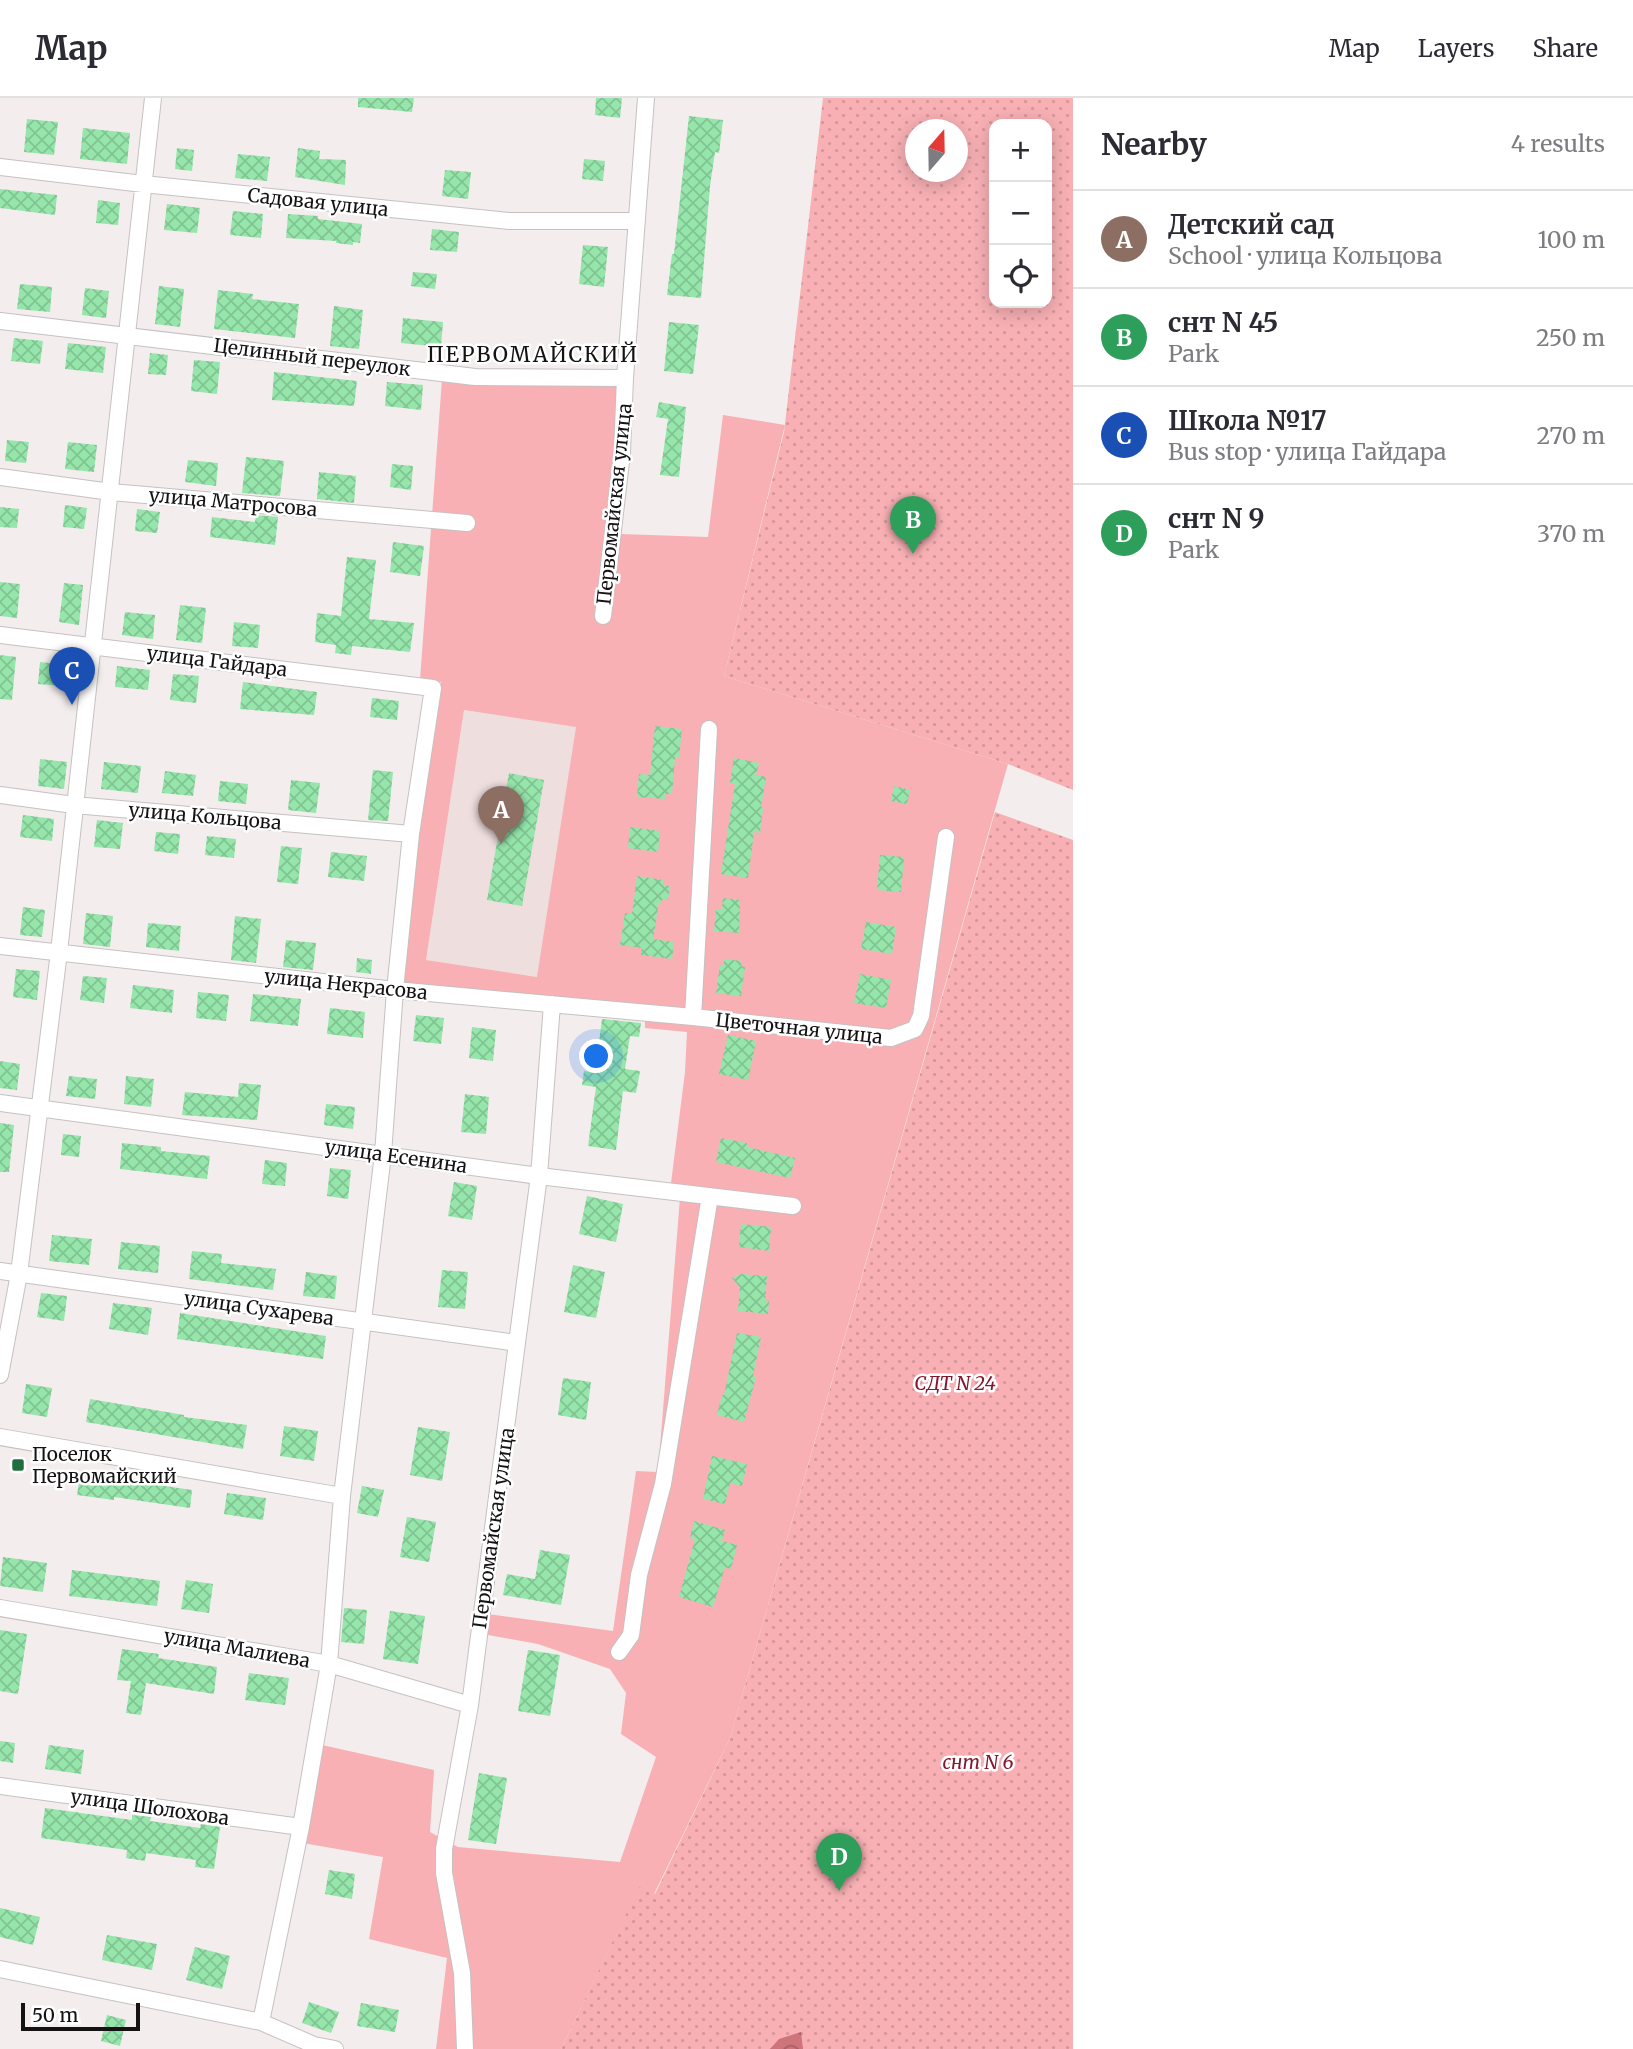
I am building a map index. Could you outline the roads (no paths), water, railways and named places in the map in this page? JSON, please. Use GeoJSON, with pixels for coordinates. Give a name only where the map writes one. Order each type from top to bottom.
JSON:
{"type":"FeatureCollection","features":[{"type":"Feature","properties":{"kind":"street"},"geometry":{"type":"LineString","coordinates":[[0,1375],[19,1274],[41,1108],[153,98]]}},
{"type":"Feature","properties":{"kind":"street","name":"Первомайская улица"},"geometry":{"type":"LineString","coordinates":[[603,616],[622,453],[625,377],[646,98]]}},
{"type":"Feature","properties":{"kind":"street","name":"Садовая улица"},"geometry":{"type":"LineString","coordinates":[[0,167],[510,221],[637,221]]}},
{"type":"Feature","properties":{"kind":"street","name":"Целинный переулок"},"geometry":{"type":"LineString","coordinates":[[0,321],[475,377],[625,377]]}},
{"type":"Feature","properties":{"kind":"street","name":"улица Матросова"},"geometry":{"type":"LineString","coordinates":[[0,477],[111,492],[467,523]]}},
{"type":"Feature","properties":{"kind":"street","name":"улица Гайдара"},"geometry":{"type":"LineString","coordinates":[[0,635],[433,688],[411,834]]}},
{"type":"Feature","properties":{"kind":"street","name":"Цветочная улица"},"geometry":{"type":"LineString","coordinates":[[709,729],[693,1017],[891,1038],[915,1029],[921,1016],[946,837]]}},
{"type":"Feature","properties":{"kind":"street","name":"улица Кольцова"},"geometry":{"type":"LineString","coordinates":[[0,795],[74,805],[411,834]]}},
{"type":"Feature","properties":{"kind":"street"},"geometry":{"type":"LineString","coordinates":[[261,2022],[301,1828],[329,1664],[342,1496],[383,1154],[395,990],[411,834]]}},
{"type":"Feature","properties":{"kind":"street","name":"улица Некрасова"},"geometry":{"type":"LineString","coordinates":[[0,946],[395,990],[693,1017]]}},
{"type":"Feature","properties":{"kind":"street","name":"Первомайская улица"},"geometry":{"type":"LineString","coordinates":[[465,2049],[462,1973],[444,1873],[444,1849],[470,1705],[539,1176],[552,1004]]}},
{"type":"Feature","properties":{"kind":"street","name":"улица Есенина"},"geometry":{"type":"LineString","coordinates":[[0,1103],[539,1176],[793,1206]]}},
{"type":"Feature","properties":{"kind":"street"},"geometry":{"type":"LineString","coordinates":[[619,1652],[631,1635],[639,1575],[663,1484],[709,1196]]}},
{"type":"Feature","properties":{"kind":"street","name":"улица Сухарева"},"geometry":{"type":"LineString","coordinates":[[0,1271],[517,1343]]}},
{"type":"Feature","properties":{"kind":"street"},"geometry":{"type":"LineString","coordinates":[[0,1437],[342,1496]]}},
{"type":"Feature","properties":{"kind":"street","name":"улица Малиева"},"geometry":{"type":"LineString","coordinates":[[0,1608],[329,1664],[470,1705]]}},
{"type":"Feature","properties":{"kind":"street","name":"улица Шолохова"},"geometry":{"type":"LineString","coordinates":[[0,1786],[301,1828]]}},
{"type":"Feature","properties":{"kind":"street"},"geometry":{"type":"LineString","coordinates":[[0,1969],[261,2022],[314,2045],[335,2049]]}},
{"type":"Feature","properties":{"kind":"water"},"geometry":{"type":"Polygon","coordinates":[[[801,2032],[803,2049],[770,2049],[779,2039],[801,2032]]]}},
{"type":"Feature","properties":{"kind":"place","name":"снт N 45"},"geometry":{"type":"Point","coordinates":[913,554]}},
{"type":"Feature","properties":{"kind":"place","name":"Школа №17"},"geometry":{"type":"Point","coordinates":[72,705]}},
{"type":"Feature","properties":{"kind":"place","name":"Детский сад"},"geometry":{"type":"Point","coordinates":[501,844]}},
{"type":"Feature","properties":{"kind":"place","name":"Поселок Первомайский"},"geometry":{"type":"Point","coordinates":[18,1465]}},
{"type":"Feature","properties":{"kind":"place","name":"снт N 9"},"geometry":{"type":"Point","coordinates":[839,1891]}},
{"type":"Feature","properties":{"kind":"district","name":"ПЕРВОМАЙСКИЙ"},"geometry":{"type":"Point","coordinates":[533,354]}},
{"type":"Feature","properties":{"kind":"park label","name":"СДТ N 24"},"geometry":{"type":"Point","coordinates":[955,1383]}},
{"type":"Feature","properties":{"kind":"park label","name":"снт N 6"},"geometry":{"type":"Point","coordinates":[978,1762]}}]}
